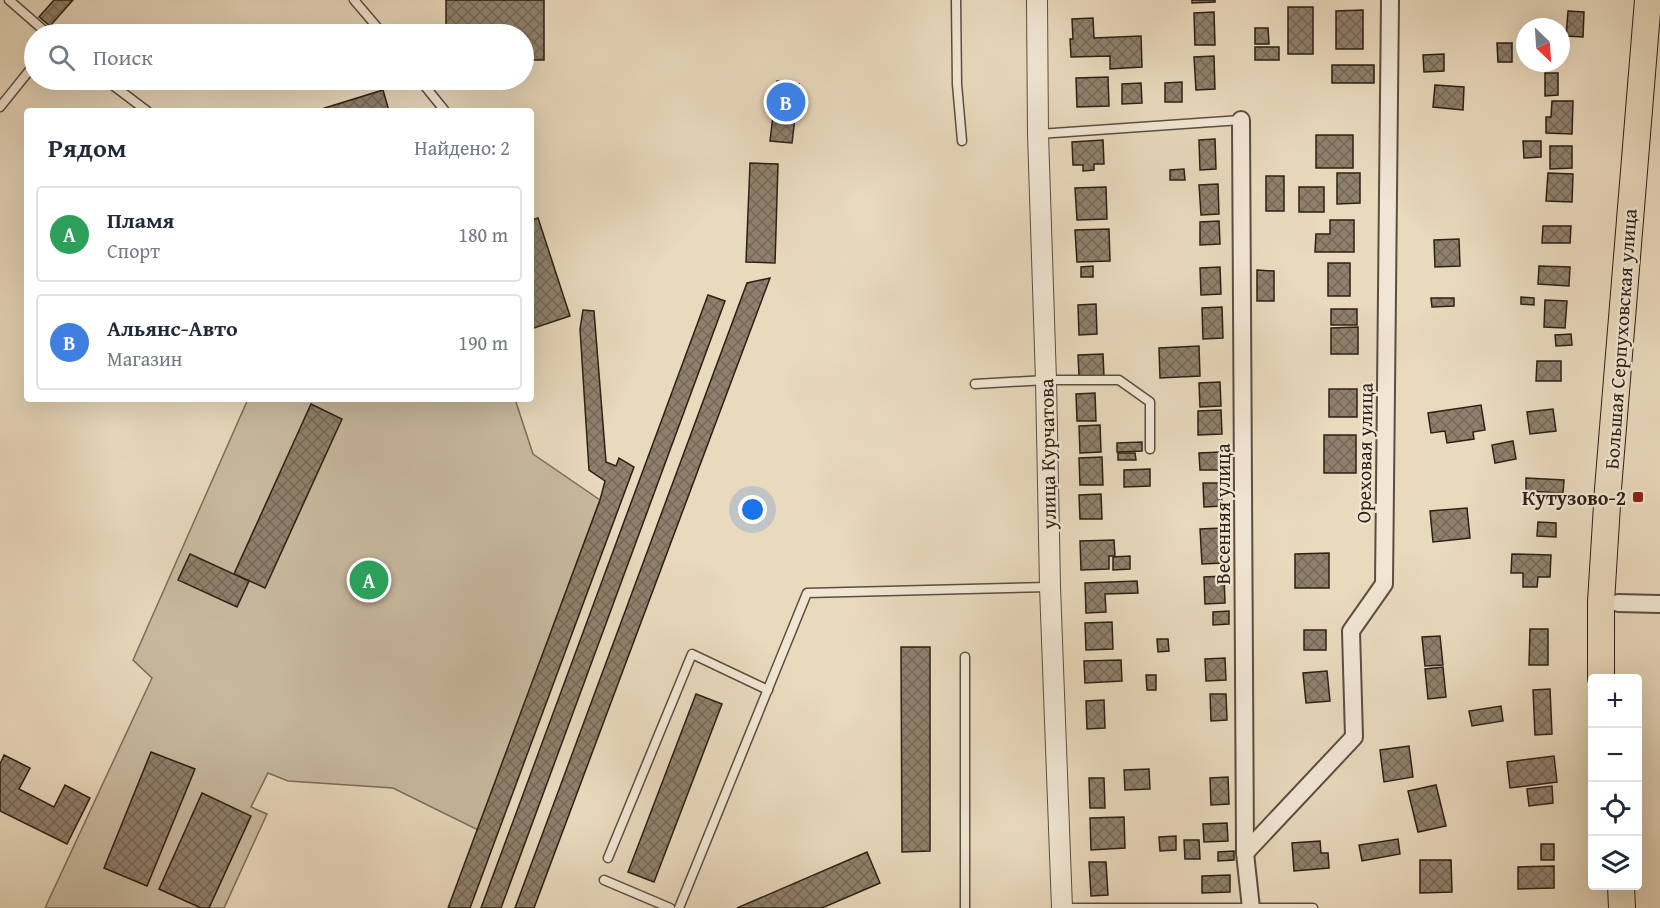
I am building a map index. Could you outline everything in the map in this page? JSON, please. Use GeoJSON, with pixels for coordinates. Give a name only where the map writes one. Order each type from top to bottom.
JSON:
{"type":"FeatureCollection","features":[{"type":"Feature","properties":{"kind":"main road","name":"Большая Серпуховская улица"},"geometry":{"type":"LineString","coordinates":[[1601,674],[1601,602],[1608,489],[1648,0]]}},
{"type":"Feature","properties":{"kind":"main road","name":"Большая Серпуховская улица"},"geometry":{"type":"LineString","coordinates":[[1617,674],[1624,489],[1660,47]]}},
{"type":"Feature","properties":{"kind":"main road"},"geometry":{"type":"LineString","coordinates":[[1605,890],[1606,908]]}},
{"type":"Feature","properties":{"kind":"main road"},"geometry":{"type":"LineString","coordinates":[[1621,890],[1622,908]]}},
{"type":"Feature","properties":{"kind":"street","name":"улица Курчатова"},"geometry":{"type":"LineString","coordinates":[[1037,0],[1038,134],[1050,587],[1064,908]]}},
{"type":"Feature","properties":{"kind":"street","name":"Ореховая улица"},"geometry":{"type":"LineString","coordinates":[[1245,853],[1354,737],[1351,631],[1384,584],[1390,0]]}},
{"type":"Feature","properties":{"kind":"street","name":"Весенняя улица"},"geometry":{"type":"LineString","coordinates":[[1241,120],[1245,853],[1251,907]]}},
{"type":"Feature","properties":{"kind":"street"},"geometry":{"type":"LineString","coordinates":[[1618,603],[1660,604]]}},
{"type":"Feature","properties":{"kind":"lane"},"geometry":{"type":"LineString","coordinates":[[9,0],[37,24]]}},
{"type":"Feature","properties":{"kind":"lane"},"geometry":{"type":"LineString","coordinates":[[354,0],[374,24]]}},
{"type":"Feature","properties":{"kind":"lane"},"geometry":{"type":"LineString","coordinates":[[956,0],[957,84],[962,141]]}},
{"type":"Feature","properties":{"kind":"lane"},"geometry":{"type":"LineString","coordinates":[[0,107],[24,77]]}},
{"type":"Feature","properties":{"kind":"lane"},"geometry":{"type":"LineString","coordinates":[[119,90],[143,108]]}},
{"type":"Feature","properties":{"kind":"lane"},"geometry":{"type":"LineString","coordinates":[[428,90],[442,108]]}},
{"type":"Feature","properties":{"kind":"lane"},"geometry":{"type":"LineString","coordinates":[[1038,134],[1241,120]]}},
{"type":"Feature","properties":{"kind":"lane"},"geometry":{"type":"LineString","coordinates":[[975,384],[1046,380],[1119,380],[1150,402],[1150,449]]}},
{"type":"Feature","properties":{"kind":"lane"},"geometry":{"type":"LineString","coordinates":[[679,908],[807,593],[1050,587]]}},
{"type":"Feature","properties":{"kind":"lane"},"geometry":{"type":"LineString","coordinates":[[608,858],[692,654],[768,690]]}},
{"type":"Feature","properties":{"kind":"lane"},"geometry":{"type":"LineString","coordinates":[[965,657],[965,908]]}},
{"type":"Feature","properties":{"kind":"lane"},"geometry":{"type":"LineString","coordinates":[[604,880],[670,908]]}},
{"type":"Feature","properties":{"kind":"lane"},"geometry":{"type":"LineString","coordinates":[[1064,908],[1313,908]]}},
{"type":"Feature","properties":{"kind":"shaded area"},"geometry":{"type":"Polygon","coordinates":[[[247,402],[516,402],[533,454],[600,500],[478,830],[393,788],[288,781],[268,773],[251,807],[267,814],[224,908],[45,908],[152,678],[133,660],[247,402]]]}},
{"type":"Feature","properties":{"kind":"building"},"geometry":{"type":"Polygon","coordinates":[[[54,0],[73,0],[52,24],[48,24],[39,17],[54,0]]]}},
{"type":"Feature","properties":{"kind":"building"},"geometry":{"type":"Polygon","coordinates":[[[446,0],[544,0],[544,60],[534,60],[534,24],[446,24],[446,0]]]}},
{"type":"Feature","properties":{"kind":"building"},"geometry":{"type":"Polygon","coordinates":[[[1192,0],[1215,0],[1215,2],[1192,3],[1192,0]]]}},
{"type":"Feature","properties":{"kind":"building"},"geometry":{"type":"Polygon","coordinates":[[[1288,7],[1313,7],[1313,54],[1288,54],[1288,7]]]}},
{"type":"Feature","properties":{"kind":"building"},"geometry":{"type":"Polygon","coordinates":[[[1363,10],[1363,49],[1336,49],[1336,11],[1363,10]]]}},
{"type":"Feature","properties":{"kind":"building"},"geometry":{"type":"Polygon","coordinates":[[[1568,11],[1584,12],[1583,37],[1570,36],[1570,18],[1567,18],[1568,11]]]}},
{"type":"Feature","properties":{"kind":"building"},"geometry":{"type":"Polygon","coordinates":[[[1214,12],[1215,45],[1195,45],[1194,13],[1214,12]]]}},
{"type":"Feature","properties":{"kind":"building"},"geometry":{"type":"Polygon","coordinates":[[[1093,18],[1094,38],[1141,36],[1142,67],[1110,69],[1110,56],[1071,57],[1072,19],[1093,18]]]}},
{"type":"Feature","properties":{"kind":"building"},"geometry":{"type":"Polygon","coordinates":[[[1255,28],[1268,28],[1269,44],[1255,44],[1255,28]]]}},
{"type":"Feature","properties":{"kind":"building"},"geometry":{"type":"Polygon","coordinates":[[[1497,43],[1512,43],[1512,62],[1498,62],[1497,43]]]}},
{"type":"Feature","properties":{"kind":"building"},"geometry":{"type":"Polygon","coordinates":[[[1255,47],[1279,47],[1279,60],[1255,60],[1255,47]]]}},
{"type":"Feature","properties":{"kind":"building"},"geometry":{"type":"Polygon","coordinates":[[[1444,54],[1444,71],[1424,72],[1423,55],[1444,54]]]}},
{"type":"Feature","properties":{"kind":"building"},"geometry":{"type":"Polygon","coordinates":[[[1214,56],[1215,89],[1196,90],[1194,57],[1214,56]]]}},
{"type":"Feature","properties":{"kind":"building"},"geometry":{"type":"Polygon","coordinates":[[[1332,65],[1374,65],[1374,83],[1332,83],[1332,65]]]}},
{"type":"Feature","properties":{"kind":"building"},"geometry":{"type":"Polygon","coordinates":[[[1545,73],[1558,73],[1558,95],[1545,96],[1545,73]]]}},
{"type":"Feature","properties":{"kind":"building"},"geometry":{"type":"Polygon","coordinates":[[[1108,77],[1109,106],[1077,107],[1076,78],[1108,77]]]}},
{"type":"Feature","properties":{"kind":"building"},"geometry":{"type":"Polygon","coordinates":[[[777,81],[799,84],[792,143],[770,141],[777,81]]]}},
{"type":"Feature","properties":{"kind":"building"},"geometry":{"type":"Polygon","coordinates":[[[1182,82],[1182,102],[1165,102],[1165,83],[1182,82]]]}},
{"type":"Feature","properties":{"kind":"building"},"geometry":{"type":"Polygon","coordinates":[[[1141,83],[1142,103],[1122,104],[1122,84],[1141,83]]]}},
{"type":"Feature","properties":{"kind":"building"},"geometry":{"type":"Polygon","coordinates":[[[1435,85],[1464,87],[1463,110],[1433,107],[1435,85]]]}},
{"type":"Feature","properties":{"kind":"building"},"geometry":{"type":"Polygon","coordinates":[[[383,90],[388,108],[325,108],[383,90]]]}},
{"type":"Feature","properties":{"kind":"building"},"geometry":{"type":"Polygon","coordinates":[[[1552,101],[1573,101],[1572,134],[1546,133],[1546,117],[1551,117],[1552,101]]]}},
{"type":"Feature","properties":{"kind":"building"},"geometry":{"type":"Polygon","coordinates":[[[1316,135],[1353,135],[1353,168],[1316,168],[1316,135]]]}},
{"type":"Feature","properties":{"kind":"building"},"geometry":{"type":"Polygon","coordinates":[[[1215,139],[1216,169],[1200,170],[1199,140],[1215,139]]]}},
{"type":"Feature","properties":{"kind":"building"},"geometry":{"type":"Polygon","coordinates":[[[1103,140],[1104,164],[1094,164],[1094,170],[1083,171],[1083,165],[1073,165],[1072,142],[1103,140]]]}},
{"type":"Feature","properties":{"kind":"building"},"geometry":{"type":"Polygon","coordinates":[[[1523,141],[1541,141],[1541,157],[1524,158],[1523,141]]]}},
{"type":"Feature","properties":{"kind":"building"},"geometry":{"type":"Polygon","coordinates":[[[1550,146],[1572,146],[1572,168],[1550,169],[1550,146]]]}},
{"type":"Feature","properties":{"kind":"building"},"geometry":{"type":"Polygon","coordinates":[[[750,163],[778,164],[775,263],[746,262],[750,163]]]}},
{"type":"Feature","properties":{"kind":"building"},"geometry":{"type":"Polygon","coordinates":[[[1184,169],[1185,180],[1170,180],[1170,170],[1184,169]]]}},
{"type":"Feature","properties":{"kind":"building"},"geometry":{"type":"Polygon","coordinates":[[[1337,173],[1360,173],[1360,203],[1337,204],[1337,173]]]}},
{"type":"Feature","properties":{"kind":"building"},"geometry":{"type":"Polygon","coordinates":[[[1548,173],[1573,174],[1572,202],[1546,201],[1548,173]]]}},
{"type":"Feature","properties":{"kind":"building"},"geometry":{"type":"Polygon","coordinates":[[[1266,176],[1284,176],[1284,211],[1266,211],[1266,176]]]}},
{"type":"Feature","properties":{"kind":"building"},"geometry":{"type":"Polygon","coordinates":[[[1218,184],[1219,214],[1201,215],[1199,185],[1218,184]]]}},
{"type":"Feature","properties":{"kind":"building"},"geometry":{"type":"Polygon","coordinates":[[[1106,187],[1107,219],[1077,220],[1075,188],[1106,187]]]}},
{"type":"Feature","properties":{"kind":"building"},"geometry":{"type":"Polygon","coordinates":[[[1299,187],[1324,187],[1324,212],[1299,212],[1299,187]]]}},
{"type":"Feature","properties":{"kind":"building"},"geometry":{"type":"Polygon","coordinates":[[[538,218],[570,316],[534,328],[534,219],[538,218]]]}},
{"type":"Feature","properties":{"kind":"building"},"geometry":{"type":"Polygon","coordinates":[[[1330,220],[1354,220],[1354,252],[1315,252],[1316,234],[1330,234],[1330,220]]]}},
{"type":"Feature","properties":{"kind":"building"},"geometry":{"type":"Polygon","coordinates":[[[1219,221],[1220,244],[1200,245],[1200,222],[1219,221]]]}},
{"type":"Feature","properties":{"kind":"building"},"geometry":{"type":"Polygon","coordinates":[[[1543,226],[1571,226],[1570,243],[1542,243],[1543,226]]]}},
{"type":"Feature","properties":{"kind":"building"},"geometry":{"type":"Polygon","coordinates":[[[1109,229],[1110,261],[1077,262],[1075,230],[1109,229]]]}},
{"type":"Feature","properties":{"kind":"building"},"geometry":{"type":"Polygon","coordinates":[[[1459,239],[1460,266],[1435,267],[1434,240],[1459,239]]]}},
{"type":"Feature","properties":{"kind":"building"},"geometry":{"type":"Polygon","coordinates":[[[1328,263],[1350,263],[1350,296],[1328,296],[1328,263]]]}},
{"type":"Feature","properties":{"kind":"building"},"geometry":{"type":"Polygon","coordinates":[[[1093,266],[1093,277],[1081,277],[1081,267],[1093,266]]]}},
{"type":"Feature","properties":{"kind":"building"},"geometry":{"type":"Polygon","coordinates":[[[1539,266],[1570,267],[1569,286],[1538,284],[1539,266]]]}},
{"type":"Feature","properties":{"kind":"building"},"geometry":{"type":"Polygon","coordinates":[[[1220,267],[1221,294],[1201,295],[1200,268],[1220,267]]]}},
{"type":"Feature","properties":{"kind":"building"},"geometry":{"type":"Polygon","coordinates":[[[1257,270],[1274,271],[1274,301],[1257,301],[1257,270]]]}},
{"type":"Feature","properties":{"kind":"building"},"geometry":{"type":"Polygon","coordinates":[[[770,278],[534,908],[515,908],[747,283],[770,278]]]}},
{"type":"Feature","properties":{"kind":"building"},"geometry":{"type":"Polygon","coordinates":[[[708,295],[725,301],[501,908],[481,908],[708,295]]]}},
{"type":"Feature","properties":{"kind":"building"},"geometry":{"type":"Polygon","coordinates":[[[1521,297],[1534,298],[1534,305],[1521,304],[1521,297]]]}},
{"type":"Feature","properties":{"kind":"building"},"geometry":{"type":"Polygon","coordinates":[[[1431,298],[1454,298],[1454,306],[1432,307],[1431,298]]]}},
{"type":"Feature","properties":{"kind":"building"},"geometry":{"type":"Polygon","coordinates":[[[1545,300],[1567,301],[1565,328],[1544,327],[1545,300]]]}},
{"type":"Feature","properties":{"kind":"building"},"geometry":{"type":"Polygon","coordinates":[[[1096,304],[1097,334],[1079,335],[1078,305],[1096,304]]]}},
{"type":"Feature","properties":{"kind":"building"},"geometry":{"type":"Polygon","coordinates":[[[1222,307],[1223,338],[1203,339],[1202,308],[1222,307]]]}},
{"type":"Feature","properties":{"kind":"building"},"geometry":{"type":"Polygon","coordinates":[[[1331,309],[1357,309],[1357,325],[1331,325],[1331,309]]]}},
{"type":"Feature","properties":{"kind":"building"},"geometry":{"type":"Polygon","coordinates":[[[583,310],[594,311],[606,462],[616,466],[619,458],[634,467],[470,908],[448,908],[600,500],[605,481],[589,470],[580,329],[583,310]]]}},
{"type":"Feature","properties":{"kind":"building"},"geometry":{"type":"Polygon","coordinates":[[[1358,327],[1358,354],[1331,354],[1331,328],[1358,327]]]}},
{"type":"Feature","properties":{"kind":"building"},"geometry":{"type":"Polygon","coordinates":[[[1571,334],[1572,345],[1556,346],[1555,335],[1571,334]]]}},
{"type":"Feature","properties":{"kind":"building"},"geometry":{"type":"Polygon","coordinates":[[[1199,346],[1200,376],[1160,378],[1159,348],[1199,346]]]}},
{"type":"Feature","properties":{"kind":"building"},"geometry":{"type":"Polygon","coordinates":[[[1103,354],[1104,376],[1079,376],[1078,355],[1103,354]]]}},
{"type":"Feature","properties":{"kind":"building"},"geometry":{"type":"Polygon","coordinates":[[[1537,361],[1561,361],[1561,381],[1536,381],[1537,361]]]}},
{"type":"Feature","properties":{"kind":"building"},"geometry":{"type":"Polygon","coordinates":[[[1220,382],[1221,406],[1200,407],[1199,383],[1220,382]]]}},
{"type":"Feature","properties":{"kind":"building"},"geometry":{"type":"Polygon","coordinates":[[[1329,389],[1357,389],[1357,417],[1329,417],[1329,389]]]}},
{"type":"Feature","properties":{"kind":"building"},"geometry":{"type":"Polygon","coordinates":[[[1095,393],[1096,421],[1077,421],[1076,394],[1095,393]]]}},
{"type":"Feature","properties":{"kind":"building"},"geometry":{"type":"Polygon","coordinates":[[[311,404],[342,419],[265,588],[234,574],[311,404]]]}},
{"type":"Feature","properties":{"kind":"building"},"geometry":{"type":"Polygon","coordinates":[[[1481,405],[1485,430],[1473,432],[1474,439],[1447,443],[1445,431],[1431,433],[1428,413],[1481,405]]]}},
{"type":"Feature","properties":{"kind":"building"},"geometry":{"type":"Polygon","coordinates":[[[1553,409],[1556,431],[1530,434],[1527,412],[1553,409]]]}},
{"type":"Feature","properties":{"kind":"building"},"geometry":{"type":"Polygon","coordinates":[[[1221,410],[1222,434],[1198,435],[1198,411],[1221,410]]]}},
{"type":"Feature","properties":{"kind":"building"},"geometry":{"type":"Polygon","coordinates":[[[1100,425],[1101,452],[1080,453],[1079,426],[1100,425]]]}},
{"type":"Feature","properties":{"kind":"building"},"geometry":{"type":"Polygon","coordinates":[[[1324,435],[1356,435],[1356,473],[1324,473],[1324,435]]]}},
{"type":"Feature","properties":{"kind":"building"},"geometry":{"type":"Polygon","coordinates":[[[1513,441],[1516,459],[1495,463],[1492,445],[1513,441]]]}},
{"type":"Feature","properties":{"kind":"building"},"geometry":{"type":"Polygon","coordinates":[[[1142,442],[1142,451],[1117,452],[1117,443],[1142,442]]]}},
{"type":"Feature","properties":{"kind":"building"},"geometry":{"type":"Polygon","coordinates":[[[1221,452],[1222,470],[1200,470],[1199,453],[1221,452]]]}},
{"type":"Feature","properties":{"kind":"building"},"geometry":{"type":"Polygon","coordinates":[[[1118,453],[1135,453],[1136,460],[1118,460],[1118,453]]]}},
{"type":"Feature","properties":{"kind":"building"},"geometry":{"type":"Polygon","coordinates":[[[1102,457],[1103,485],[1080,485],[1079,458],[1102,457]]]}},
{"type":"Feature","properties":{"kind":"building"},"geometry":{"type":"Polygon","coordinates":[[[1150,469],[1150,486],[1124,487],[1124,470],[1150,469]]]}},
{"type":"Feature","properties":{"kind":"building"},"geometry":{"type":"Polygon","coordinates":[[[1526,478],[1564,480],[1563,493],[1526,491],[1526,478]]]}},
{"type":"Feature","properties":{"kind":"building"},"geometry":{"type":"Polygon","coordinates":[[[1203,483],[1221,483],[1222,506],[1204,507],[1203,483]]]}},
{"type":"Feature","properties":{"kind":"building"},"geometry":{"type":"Polygon","coordinates":[[[1101,494],[1102,519],[1080,519],[1079,495],[1101,494]]]}},
{"type":"Feature","properties":{"kind":"building"},"geometry":{"type":"Polygon","coordinates":[[[1467,508],[1470,538],[1433,542],[1430,511],[1467,508]]]}},
{"type":"Feature","properties":{"kind":"building"},"geometry":{"type":"Polygon","coordinates":[[[1538,522],[1556,523],[1556,537],[1537,536],[1538,522]]]}},
{"type":"Feature","properties":{"kind":"building"},"geometry":{"type":"Polygon","coordinates":[[[1222,528],[1223,563],[1202,564],[1200,529],[1222,528]]]}},
{"type":"Feature","properties":{"kind":"building"},"geometry":{"type":"Polygon","coordinates":[[[1114,540],[1115,556],[1109,556],[1109,569],[1081,570],[1080,541],[1114,540]]]}},
{"type":"Feature","properties":{"kind":"building"},"geometry":{"type":"Polygon","coordinates":[[[1329,553],[1329,588],[1295,588],[1295,554],[1329,553]]]}},
{"type":"Feature","properties":{"kind":"building"},"geometry":{"type":"Polygon","coordinates":[[[190,554],[249,581],[237,607],[178,580],[190,554]]]}},
{"type":"Feature","properties":{"kind":"building"},"geometry":{"type":"Polygon","coordinates":[[[1512,554],[1551,555],[1550,577],[1538,577],[1537,587],[1523,587],[1523,573],[1511,573],[1512,554]]]}},
{"type":"Feature","properties":{"kind":"building"},"geometry":{"type":"Polygon","coordinates":[[[1130,556],[1130,569],[1113,570],[1113,557],[1130,556]]]}},
{"type":"Feature","properties":{"kind":"building"},"geometry":{"type":"Polygon","coordinates":[[[1224,576],[1225,603],[1205,604],[1204,577],[1224,576]]]}},
{"type":"Feature","properties":{"kind":"building"},"geometry":{"type":"Polygon","coordinates":[[[1137,581],[1138,593],[1105,594],[1106,612],[1086,613],[1085,583],[1137,581]]]}},
{"type":"Feature","properties":{"kind":"building"},"geometry":{"type":"Polygon","coordinates":[[[1229,611],[1229,624],[1213,625],[1213,612],[1229,611]]]}},
{"type":"Feature","properties":{"kind":"building"},"geometry":{"type":"Polygon","coordinates":[[[1112,622],[1113,649],[1086,650],[1085,623],[1112,622]]]}},
{"type":"Feature","properties":{"kind":"building"},"geometry":{"type":"Polygon","coordinates":[[[1530,629],[1548,629],[1548,665],[1529,665],[1530,629]]]}},
{"type":"Feature","properties":{"kind":"building"},"geometry":{"type":"Polygon","coordinates":[[[1304,630],[1326,630],[1326,650],[1304,650],[1304,630]]]}},
{"type":"Feature","properties":{"kind":"building"},"geometry":{"type":"Polygon","coordinates":[[[1440,636],[1443,665],[1425,666],[1422,637],[1440,636]]]}},
{"type":"Feature","properties":{"kind":"building"},"geometry":{"type":"Polygon","coordinates":[[[1157,639],[1168,639],[1169,651],[1158,652],[1157,639]]]}},
{"type":"Feature","properties":{"kind":"building"},"geometry":{"type":"Polygon","coordinates":[[[901,647],[930,647],[930,851],[902,852],[901,647]]]}},
{"type":"Feature","properties":{"kind":"building"},"geometry":{"type":"Polygon","coordinates":[[[1225,658],[1226,680],[1206,681],[1205,659],[1225,658]]]}},
{"type":"Feature","properties":{"kind":"building"},"geometry":{"type":"Polygon","coordinates":[[[1121,660],[1122,681],[1085,683],[1084,661],[1121,660]]]}},
{"type":"Feature","properties":{"kind":"building"},"geometry":{"type":"Polygon","coordinates":[[[1443,667],[1446,697],[1428,699],[1425,669],[1443,667]]]}},
{"type":"Feature","properties":{"kind":"building"},"geometry":{"type":"Polygon","coordinates":[[[1327,671],[1330,701],[1306,703],[1303,673],[1327,671]]]}},
{"type":"Feature","properties":{"kind":"building"},"geometry":{"type":"Polygon","coordinates":[[[1146,675],[1156,675],[1156,690],[1147,690],[1146,675]]]}},
{"type":"Feature","properties":{"kind":"building"},"geometry":{"type":"Polygon","coordinates":[[[1550,689],[1552,734],[1535,735],[1533,690],[1550,689]]]}},
{"type":"Feature","properties":{"kind":"building"},"geometry":{"type":"Polygon","coordinates":[[[696,694],[722,704],[654,882],[628,872],[696,694]]]}},
{"type":"Feature","properties":{"kind":"building"},"geometry":{"type":"Polygon","coordinates":[[[1210,694],[1226,694],[1227,720],[1211,721],[1210,694]]]}},
{"type":"Feature","properties":{"kind":"building"},"geometry":{"type":"Polygon","coordinates":[[[1104,700],[1105,728],[1087,729],[1086,701],[1104,700]]]}},
{"type":"Feature","properties":{"kind":"building"},"geometry":{"type":"Polygon","coordinates":[[[1501,706],[1503,721],[1472,726],[1469,711],[1501,706]]]}},
{"type":"Feature","properties":{"kind":"building"},"geometry":{"type":"Polygon","coordinates":[[[1409,746],[1413,777],[1384,782],[1380,750],[1409,746]]]}},
{"type":"Feature","properties":{"kind":"building"},"geometry":{"type":"Polygon","coordinates":[[[151,752],[195,769],[147,886],[104,868],[151,752]]]}},
{"type":"Feature","properties":{"kind":"building"},"geometry":{"type":"Polygon","coordinates":[[[4,755],[30,768],[19,789],[54,807],[65,785],[90,798],[67,844],[0,811],[0,764],[4,755]]]}},
{"type":"Feature","properties":{"kind":"building"},"geometry":{"type":"Polygon","coordinates":[[[1554,756],[1557,782],[1510,788],[1507,762],[1554,756]]]}},
{"type":"Feature","properties":{"kind":"building"},"geometry":{"type":"Polygon","coordinates":[[[1149,769],[1150,789],[1125,790],[1124,770],[1149,769]]]}},
{"type":"Feature","properties":{"kind":"building"},"geometry":{"type":"Polygon","coordinates":[[[1228,777],[1229,804],[1211,805],[1210,778],[1228,777]]]}},
{"type":"Feature","properties":{"kind":"building"},"geometry":{"type":"Polygon","coordinates":[[[1089,778],[1104,778],[1105,808],[1090,808],[1089,778]]]}},
{"type":"Feature","properties":{"kind":"building"},"geometry":{"type":"Polygon","coordinates":[[[1436,785],[1446,826],[1418,832],[1408,791],[1436,785]]]}},
{"type":"Feature","properties":{"kind":"building"},"geometry":{"type":"Polygon","coordinates":[[[1552,786],[1553,803],[1529,806],[1527,789],[1552,786]]]}},
{"type":"Feature","properties":{"kind":"building"},"geometry":{"type":"Polygon","coordinates":[[[202,793],[251,816],[209,908],[201,908],[159,889],[202,793]]]}},
{"type":"Feature","properties":{"kind":"building"},"geometry":{"type":"Polygon","coordinates":[[[1124,817],[1125,848],[1091,850],[1090,818],[1124,817]]]}},
{"type":"Feature","properties":{"kind":"building"},"geometry":{"type":"Polygon","coordinates":[[[1227,823],[1228,841],[1204,842],[1203,824],[1227,823]]]}},
{"type":"Feature","properties":{"kind":"building"},"geometry":{"type":"Polygon","coordinates":[[[1176,836],[1176,850],[1160,851],[1159,837],[1176,836]]]}},
{"type":"Feature","properties":{"kind":"building"},"geometry":{"type":"Polygon","coordinates":[[[1398,839],[1400,854],[1362,861],[1359,845],[1398,839]]]}},
{"type":"Feature","properties":{"kind":"building"},"geometry":{"type":"Polygon","coordinates":[[[1184,840],[1199,840],[1200,859],[1185,859],[1184,840]]]}},
{"type":"Feature","properties":{"kind":"building"},"geometry":{"type":"Polygon","coordinates":[[[1320,841],[1321,853],[1328,853],[1329,868],[1294,871],[1292,843],[1320,841]]]}},
{"type":"Feature","properties":{"kind":"building"},"geometry":{"type":"Polygon","coordinates":[[[1541,844],[1554,844],[1554,860],[1541,860],[1541,844]]]}},
{"type":"Feature","properties":{"kind":"building"},"geometry":{"type":"Polygon","coordinates":[[[1234,851],[1234,860],[1218,861],[1218,852],[1234,851]]]}},
{"type":"Feature","properties":{"kind":"building"},"geometry":{"type":"Polygon","coordinates":[[[867,852],[880,883],[822,908],[737,908],[867,852]]]}},
{"type":"Feature","properties":{"kind":"building"},"geometry":{"type":"Polygon","coordinates":[[[1420,860],[1451,860],[1452,892],[1420,893],[1420,860]]]}},
{"type":"Feature","properties":{"kind":"building"},"geometry":{"type":"Polygon","coordinates":[[[1089,862],[1106,862],[1108,895],[1091,896],[1089,862]]]}},
{"type":"Feature","properties":{"kind":"building"},"geometry":{"type":"Polygon","coordinates":[[[1554,866],[1554,888],[1518,889],[1518,867],[1554,866]]]}},
{"type":"Feature","properties":{"kind":"building"},"geometry":{"type":"Polygon","coordinates":[[[1230,875],[1230,892],[1202,893],[1202,876],[1230,875]]]}},
{"type":"Feature","properties":{"kind":"place","name":"Альянс-Авто"},"geometry":{"type":"Point","coordinates":[786,102]}},
{"type":"Feature","properties":{"kind":"place","name":"Кутузово-2"},"geometry":{"type":"Point","coordinates":[1638,497]}},
{"type":"Feature","properties":{"kind":"place","name":"Пламя"},"geometry":{"type":"Point","coordinates":[369,580]}}]}
